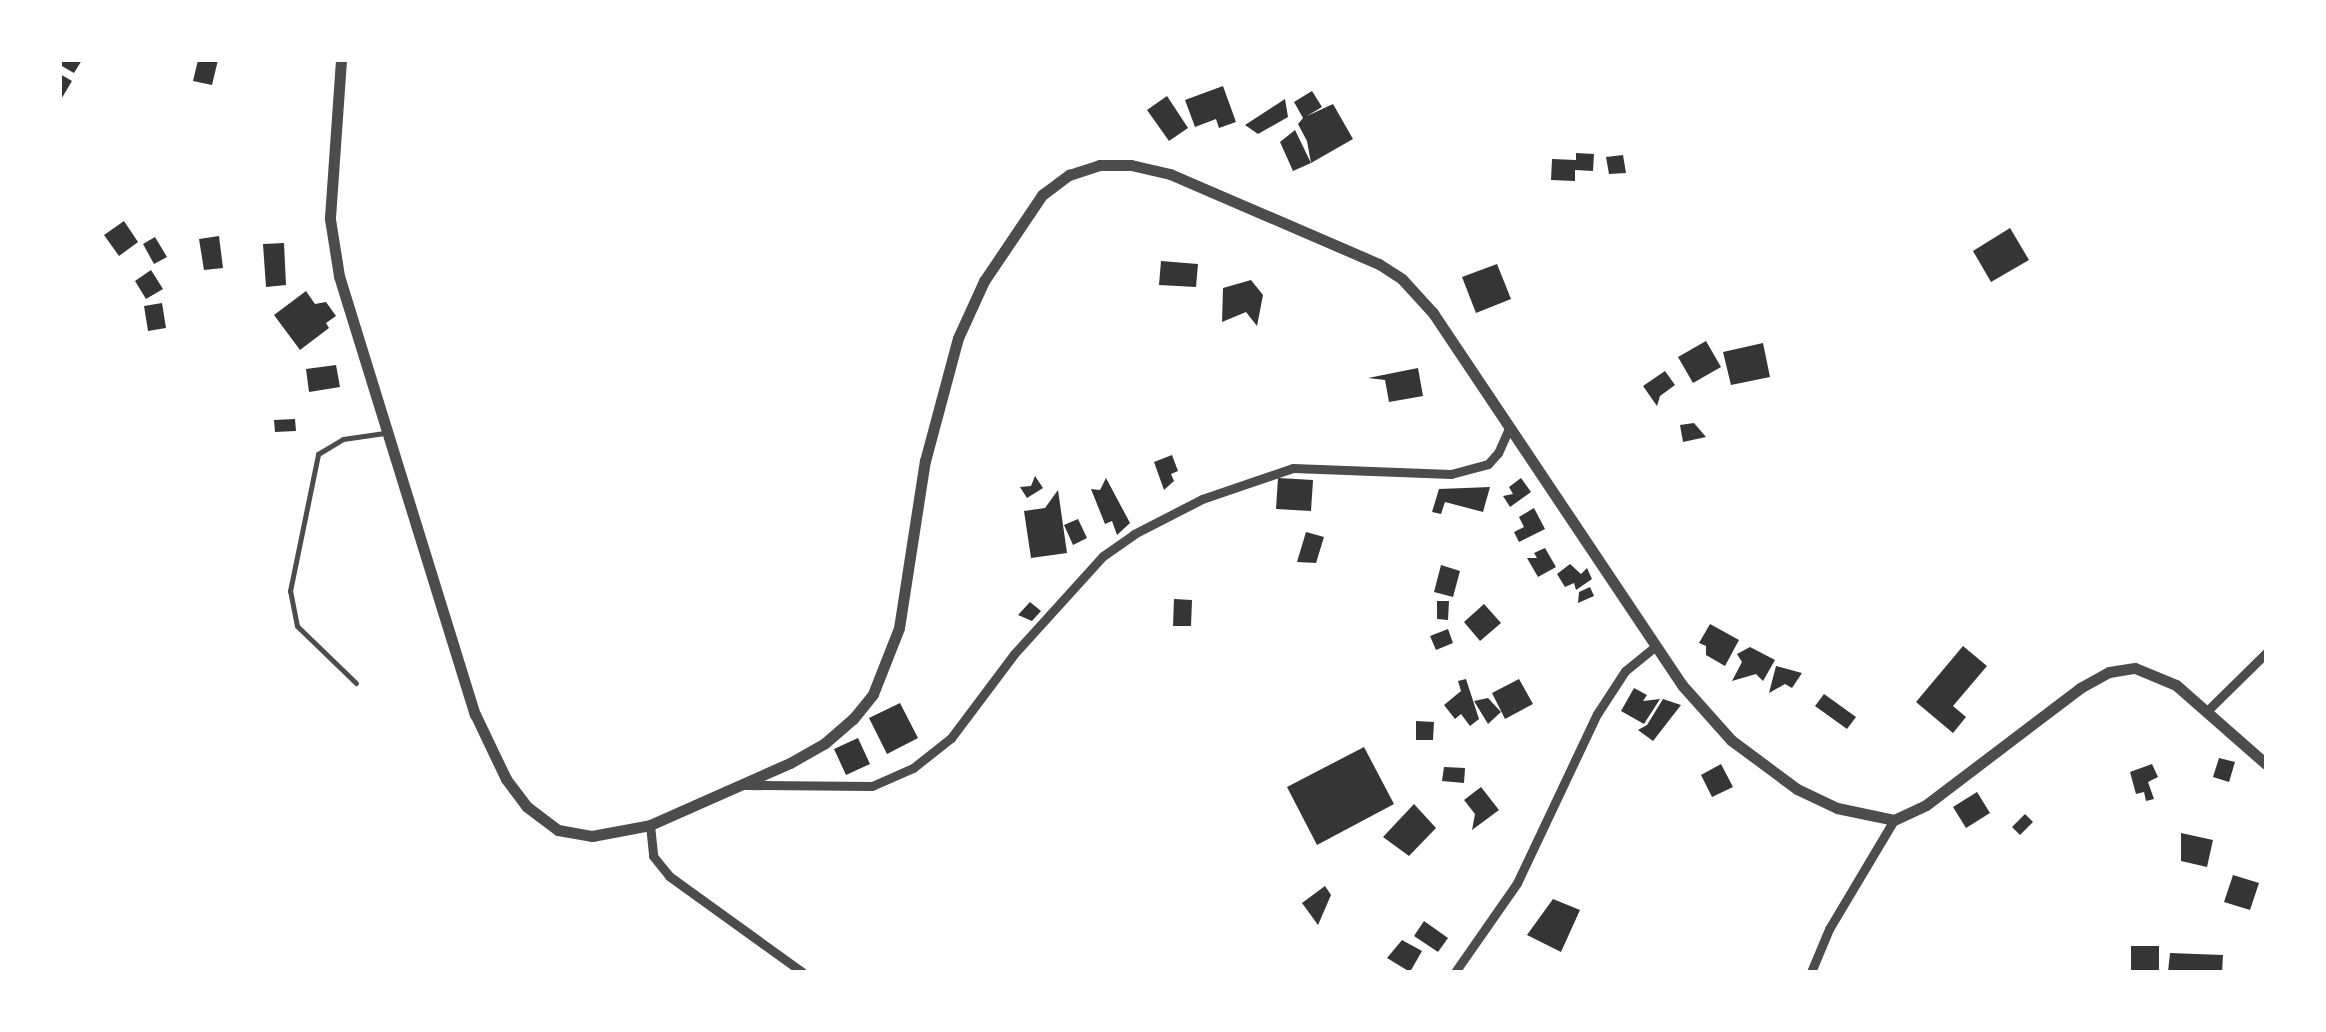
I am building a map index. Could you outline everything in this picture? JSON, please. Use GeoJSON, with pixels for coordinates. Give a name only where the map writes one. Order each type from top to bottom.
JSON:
{"type":"FeatureCollection","features":[{"type":"Feature","properties":{"kind":"street"},"geometry":{"type":"LineString","coordinates":[[341,60],[330,219],[339,276],[475,714],[506,779],[526,806],[558,830],[592,836],[650,825],[744,786],[825,744],[873,694],[899,628],[925,461],[958,338],[984,281],[1042,195],[1069,176],[1100,165],[1132,165],[1170,174],[1379,264],[1402,279],[1433,313],[1655,647],[1706,714],[1760,763],[1837,808],[1894,820]]}},
{"type":"Feature","properties":{"kind":"street"},"geometry":{"type":"LineString","coordinates":[[744,786],[872,786],[913,768],[951,738],[1014,654],[1103,556],[1134,534],[1202,499],[1293,468],[1451,474],[1488,464],[1498,453],[1509,428]]}},
{"type":"Feature","properties":{"kind":"street"},"geometry":{"type":"LineString","coordinates":[[1455,972],[1517,883],[1597,714],[1625,670],[1655,647]]}},
{"type":"Feature","properties":{"kind":"street"},"geometry":{"type":"LineString","coordinates":[[2207,711],[2266,652]]}},
{"type":"Feature","properties":{"kind":"street"},"geometry":{"type":"LineString","coordinates":[[1811,972],[1829,929],[1894,820],[1926,804],[2080,688],[2109,672],[2135,668],[2158,674],[2266,764]]}},
{"type":"Feature","properties":{"kind":"street"},"geometry":{"type":"LineString","coordinates":[[650,825],[653,856],[669,876],[802,972]]}},
{"type":"Feature","properties":{"kind":"lane"},"geometry":{"type":"LineString","coordinates":[[356,683],[297,626],[290,591],[318,454],[343,439],[388,433]]}},
{"type":"Feature","properties":{"kind":"building"},"geometry":{"type":"Polygon","coordinates":[[[60,60],[82,60],[74,73],[60,65],[60,60]]]}},
{"type":"Feature","properties":{"kind":"building"},"geometry":{"type":"Polygon","coordinates":[[[198,60],[218,60],[212,85],[193,81],[198,60]]]}},
{"type":"Feature","properties":{"kind":"building"},"geometry":{"type":"Polygon","coordinates":[[[60,74],[72,81],[60,101],[60,74]]]}},
{"type":"Feature","properties":{"kind":"building"},"geometry":{"type":"Polygon","coordinates":[[[1223,86],[1236,122],[1219,128],[1216,119],[1195,127],[1185,100],[1223,86]]]}},
{"type":"Feature","properties":{"kind":"building"},"geometry":{"type":"Polygon","coordinates":[[[1312,91],[1322,107],[1307,116],[1333,104],[1353,139],[1311,163],[1307,141],[1298,124],[1303,118],[1294,102],[1312,91]]]}},
{"type":"Feature","properties":{"kind":"building"},"geometry":{"type":"Polygon","coordinates":[[[1167,96],[1188,128],[1169,141],[1147,110],[1167,96]]]}},
{"type":"Feature","properties":{"kind":"building"},"geometry":{"type":"Polygon","coordinates":[[[1285,99],[1288,117],[1258,134],[1245,125],[1285,99]]]}},
{"type":"Feature","properties":{"kind":"building"},"geometry":{"type":"Polygon","coordinates":[[[1295,130],[1311,163],[1293,171],[1280,142],[1295,130]]]}},
{"type":"Feature","properties":{"kind":"building"},"geometry":{"type":"Polygon","coordinates":[[[1576,153],[1594,154],[1593,171],[1575,170],[1575,181],[1551,180],[1552,159],[1576,160],[1576,153]]]}},
{"type":"Feature","properties":{"kind":"building"},"geometry":{"type":"Polygon","coordinates":[[[1623,155],[1626,173],[1609,174],[1606,157],[1623,155]]]}},
{"type":"Feature","properties":{"kind":"building"},"geometry":{"type":"Polygon","coordinates":[[[124,221],[138,242],[119,256],[104,235],[124,221]]]}},
{"type":"Feature","properties":{"kind":"building"},"geometry":{"type":"Polygon","coordinates":[[[2010,228],[2029,260],[1991,282],[1973,251],[2010,228]]]}},
{"type":"Feature","properties":{"kind":"building"},"geometry":{"type":"Polygon","coordinates":[[[219,236],[223,268],[204,270],[199,239],[219,236]]]}},
{"type":"Feature","properties":{"kind":"building"},"geometry":{"type":"Polygon","coordinates":[[[155,237],[167,257],[154,264],[143,244],[155,237]]]}},
{"type":"Feature","properties":{"kind":"building"},"geometry":{"type":"Polygon","coordinates":[[[284,243],[286,285],[266,287],[263,244],[284,243]]]}},
{"type":"Feature","properties":{"kind":"building"},"geometry":{"type":"Polygon","coordinates":[[[1161,261],[1198,264],[1196,287],[1159,285],[1161,261]]]}},
{"type":"Feature","properties":{"kind":"building"},"geometry":{"type":"Polygon","coordinates":[[[1497,264],[1511,299],[1476,313],[1462,277],[1497,264]]]}},
{"type":"Feature","properties":{"kind":"building"},"geometry":{"type":"Polygon","coordinates":[[[151,270],[163,289],[146,299],[135,281],[151,270]]]}},
{"type":"Feature","properties":{"kind":"building"},"geometry":{"type":"Polygon","coordinates":[[[1251,280],[1263,295],[1257,326],[1246,312],[1222,322],[1223,288],[1251,280]]]}},
{"type":"Feature","properties":{"kind":"building"},"geometry":{"type":"Polygon","coordinates":[[[306,291],[315,304],[326,302],[336,316],[326,323],[329,328],[300,350],[274,315],[306,291]]]}},
{"type":"Feature","properties":{"kind":"building"},"geometry":{"type":"Polygon","coordinates":[[[162,303],[166,328],[148,331],[144,306],[162,303]]]}},
{"type":"Feature","properties":{"kind":"building"},"geometry":{"type":"Polygon","coordinates":[[[1706,341],[1721,367],[1693,383],[1678,357],[1706,341]]]}},
{"type":"Feature","properties":{"kind":"building"},"geometry":{"type":"Polygon","coordinates":[[[1763,343],[1770,377],[1731,385],[1723,352],[1763,343]]]}},
{"type":"Feature","properties":{"kind":"building"},"geometry":{"type":"Polygon","coordinates":[[[336,365],[340,387],[309,392],[306,369],[336,365]]]}},
{"type":"Feature","properties":{"kind":"building"},"geometry":{"type":"Polygon","coordinates":[[[1418,368],[1423,396],[1389,402],[1385,380],[1368,378],[1418,368]]]}},
{"type":"Feature","properties":{"kind":"building"},"geometry":{"type":"Polygon","coordinates":[[[1665,371],[1675,385],[1660,396],[1657,406],[1643,386],[1665,371]]]}},
{"type":"Feature","properties":{"kind":"building"},"geometry":{"type":"Polygon","coordinates":[[[295,419],[296,431],[275,432],[274,420],[295,419]]]}},
{"type":"Feature","properties":{"kind":"building"},"geometry":{"type":"Polygon","coordinates":[[[1694,423],[1706,437],[1683,442],[1680,425],[1694,423]]]}},
{"type":"Feature","properties":{"kind":"building"},"geometry":{"type":"Polygon","coordinates":[[[1172,455],[1178,471],[1171,474],[1174,481],[1164,490],[1154,462],[1172,455]]]}},
{"type":"Feature","properties":{"kind":"building"},"geometry":{"type":"Polygon","coordinates":[[[1035,476],[1043,488],[1027,498],[1020,487],[1031,486],[1035,476]]]}},
{"type":"Feature","properties":{"kind":"building"},"geometry":{"type":"Polygon","coordinates":[[[1106,478],[1130,523],[1117,535],[1112,521],[1105,524],[1091,489],[1100,490],[1106,478]]]}},
{"type":"Feature","properties":{"kind":"building"},"geometry":{"type":"Polygon","coordinates":[[[1278,478],[1313,480],[1311,511],[1276,509],[1278,478]]]}},
{"type":"Feature","properties":{"kind":"building"},"geometry":{"type":"Polygon","coordinates":[[[1521,478],[1531,492],[1510,507],[1503,496],[1513,494],[1509,487],[1521,478]]]}},
{"type":"Feature","properties":{"kind":"building"},"geometry":{"type":"Polygon","coordinates":[[[1490,487],[1483,512],[1445,502],[1441,514],[1432,512],[1439,489],[1490,487]]]}},
{"type":"Feature","properties":{"kind":"building"},"geometry":{"type":"Polygon","coordinates":[[[1058,490],[1067,553],[1031,558],[1024,511],[1045,508],[1058,490]]]}},
{"type":"Feature","properties":{"kind":"building"},"geometry":{"type":"Polygon","coordinates":[[[1534,508],[1545,529],[1519,542],[1514,532],[1524,527],[1519,517],[1534,508]]]}},
{"type":"Feature","properties":{"kind":"building"},"geometry":{"type":"Polygon","coordinates":[[[1078,519],[1087,538],[1073,545],[1064,525],[1078,519]]]}},
{"type":"Feature","properties":{"kind":"building"},"geometry":{"type":"Polygon","coordinates":[[[1306,532],[1324,537],[1316,563],[1297,562],[1306,532]]]}},
{"type":"Feature","properties":{"kind":"building"},"geometry":{"type":"Polygon","coordinates":[[[1545,548],[1556,567],[1538,577],[1527,558],[1537,558],[1534,553],[1545,548]]]}},
{"type":"Feature","properties":{"kind":"building"},"geometry":{"type":"Polygon","coordinates":[[[1570,564],[1581,574],[1587,568],[1592,579],[1576,590],[1574,583],[1565,587],[1557,574],[1570,564]]]}},
{"type":"Feature","properties":{"kind":"building"},"geometry":{"type":"Polygon","coordinates":[[[1441,565],[1460,571],[1453,597],[1434,592],[1441,565]]]}},
{"type":"Feature","properties":{"kind":"building"},"geometry":{"type":"Polygon","coordinates":[[[1590,587],[1594,596],[1578,603],[1579,592],[1590,587]]]}},
{"type":"Feature","properties":{"kind":"building"},"geometry":{"type":"Polygon","coordinates":[[[1174,599],[1192,600],[1191,626],[1173,626],[1174,599]]]}},
{"type":"Feature","properties":{"kind":"building"},"geometry":{"type":"Polygon","coordinates":[[[1437,601],[1449,601],[1448,620],[1437,619],[1437,601]]]}},
{"type":"Feature","properties":{"kind":"building"},"geometry":{"type":"Polygon","coordinates":[[[1030,602],[1041,611],[1032,621],[1018,615],[1030,602]]]}},
{"type":"Feature","properties":{"kind":"building"},"geometry":{"type":"Polygon","coordinates":[[[1484,604],[1501,623],[1480,641],[1464,622],[1484,604]]]}},
{"type":"Feature","properties":{"kind":"building"},"geometry":{"type":"Polygon","coordinates":[[[1710,624],[1739,640],[1725,666],[1706,655],[1706,646],[1699,643],[1710,624]]]}},
{"type":"Feature","properties":{"kind":"building"},"geometry":{"type":"Polygon","coordinates":[[[1448,629],[1453,643],[1436,650],[1430,636],[1448,629]]]}},
{"type":"Feature","properties":{"kind":"building"},"geometry":{"type":"Polygon","coordinates":[[[1963,646],[1987,666],[1953,706],[1966,717],[1953,733],[1916,702],[1963,646]]]}},
{"type":"Feature","properties":{"kind":"building"},"geometry":{"type":"Polygon","coordinates":[[[1750,647],[1775,660],[1763,681],[1756,674],[1732,681],[1742,662],[1737,654],[1750,647]]]}},
{"type":"Feature","properties":{"kind":"building"},"geometry":{"type":"Polygon","coordinates":[[[1776,666],[1802,673],[1792,688],[1785,684],[1769,693],[1776,666]]]}},
{"type":"Feature","properties":{"kind":"building"},"geometry":{"type":"Polygon","coordinates":[[[1466,679],[1479,719],[1470,726],[1461,714],[1455,719],[1444,705],[1461,691],[1458,681],[1466,679]]]}},
{"type":"Feature","properties":{"kind":"building"},"geometry":{"type":"Polygon","coordinates":[[[1519,679],[1533,704],[1505,719],[1492,693],[1519,679]]]}},
{"type":"Feature","properties":{"kind":"building"},"geometry":{"type":"Polygon","coordinates":[[[1634,688],[1647,695],[1643,701],[1660,699],[1644,724],[1621,711],[1634,688]]]}},
{"type":"Feature","properties":{"kind":"building"},"geometry":{"type":"Polygon","coordinates":[[[1824,694],[1856,717],[1847,729],[1815,706],[1824,694]]]}},
{"type":"Feature","properties":{"kind":"building"},"geometry":{"type":"Polygon","coordinates":[[[1488,698],[1501,712],[1488,724],[1474,701],[1488,698]]]}},
{"type":"Feature","properties":{"kind":"building"},"geometry":{"type":"Polygon","coordinates":[[[1663,699],[1681,705],[1653,741],[1638,730],[1647,725],[1663,699]]]}},
{"type":"Feature","properties":{"kind":"building"},"geometry":{"type":"Polygon","coordinates":[[[900,703],[918,738],[887,754],[869,718],[900,703]]]}},
{"type":"Feature","properties":{"kind":"building"},"geometry":{"type":"Polygon","coordinates":[[[1416,721],[1434,722],[1433,740],[1416,740],[1416,721]]]}},
{"type":"Feature","properties":{"kind":"building"},"geometry":{"type":"Polygon","coordinates":[[[858,738],[870,764],[846,775],[834,749],[858,738]]]}},
{"type":"Feature","properties":{"kind":"building"},"geometry":{"type":"Polygon","coordinates":[[[1364,747],[1394,804],[1317,845],[1287,787],[1364,747]]]}},
{"type":"Feature","properties":{"kind":"building"},"geometry":{"type":"Polygon","coordinates":[[[2219,758],[2235,762],[2229,782],[2213,777],[2219,758]]]}},
{"type":"Feature","properties":{"kind":"building"},"geometry":{"type":"Polygon","coordinates":[[[1721,764],[1733,787],[1712,797],[1701,775],[1721,764]]]}},
{"type":"Feature","properties":{"kind":"building"},"geometry":{"type":"Polygon","coordinates":[[[2152,764],[2158,777],[2148,782],[2154,799],[2146,801],[2144,792],[2136,794],[2130,772],[2152,764]]]}},
{"type":"Feature","properties":{"kind":"building"},"geometry":{"type":"Polygon","coordinates":[[[1444,767],[1465,768],[1464,783],[1442,781],[1444,767]]]}},
{"type":"Feature","properties":{"kind":"building"},"geometry":{"type":"Polygon","coordinates":[[[1481,787],[1499,810],[1472,830],[1475,814],[1464,800],[1481,787]]]}},
{"type":"Feature","properties":{"kind":"building"},"geometry":{"type":"Polygon","coordinates":[[[1977,792],[1990,813],[1966,828],[1953,807],[1977,792]]]}},
{"type":"Feature","properties":{"kind":"building"},"geometry":{"type":"Polygon","coordinates":[[[1414,804],[1436,828],[1409,856],[1383,837],[1414,804]]]}},
{"type":"Feature","properties":{"kind":"building"},"geometry":{"type":"Polygon","coordinates":[[[2025,814],[2033,822],[2020,835],[2012,827],[2025,814]]]}},
{"type":"Feature","properties":{"kind":"building"},"geometry":{"type":"Polygon","coordinates":[[[2181,833],[2213,840],[2207,867],[2181,861],[2181,833]]]}},
{"type":"Feature","properties":{"kind":"building"},"geometry":{"type":"Polygon","coordinates":[[[2233,875],[2259,883],[2250,910],[2224,902],[2233,875]]]}},
{"type":"Feature","properties":{"kind":"building"},"geometry":{"type":"Polygon","coordinates":[[[1325,886],[1331,895],[1318,925],[1302,903],[1325,886]]]}},
{"type":"Feature","properties":{"kind":"building"},"geometry":{"type":"Polygon","coordinates":[[[1553,899],[1580,910],[1561,952],[1527,935],[1553,899]]]}},
{"type":"Feature","properties":{"kind":"building"},"geometry":{"type":"Polygon","coordinates":[[[1424,921],[1448,938],[1438,952],[1414,936],[1424,921]]]}},
{"type":"Feature","properties":{"kind":"building"},"geometry":{"type":"Polygon","coordinates":[[[1402,940],[1422,951],[1410,972],[1387,958],[1402,940]]]}},
{"type":"Feature","properties":{"kind":"building"},"geometry":{"type":"Polygon","coordinates":[[[2131,946],[2159,946],[2159,972],[2131,972],[2131,946]]]}},
{"type":"Feature","properties":{"kind":"building"},"geometry":{"type":"Polygon","coordinates":[[[2170,953],[2223,955],[2222,972],[2168,972],[2170,953]]]}}]}
